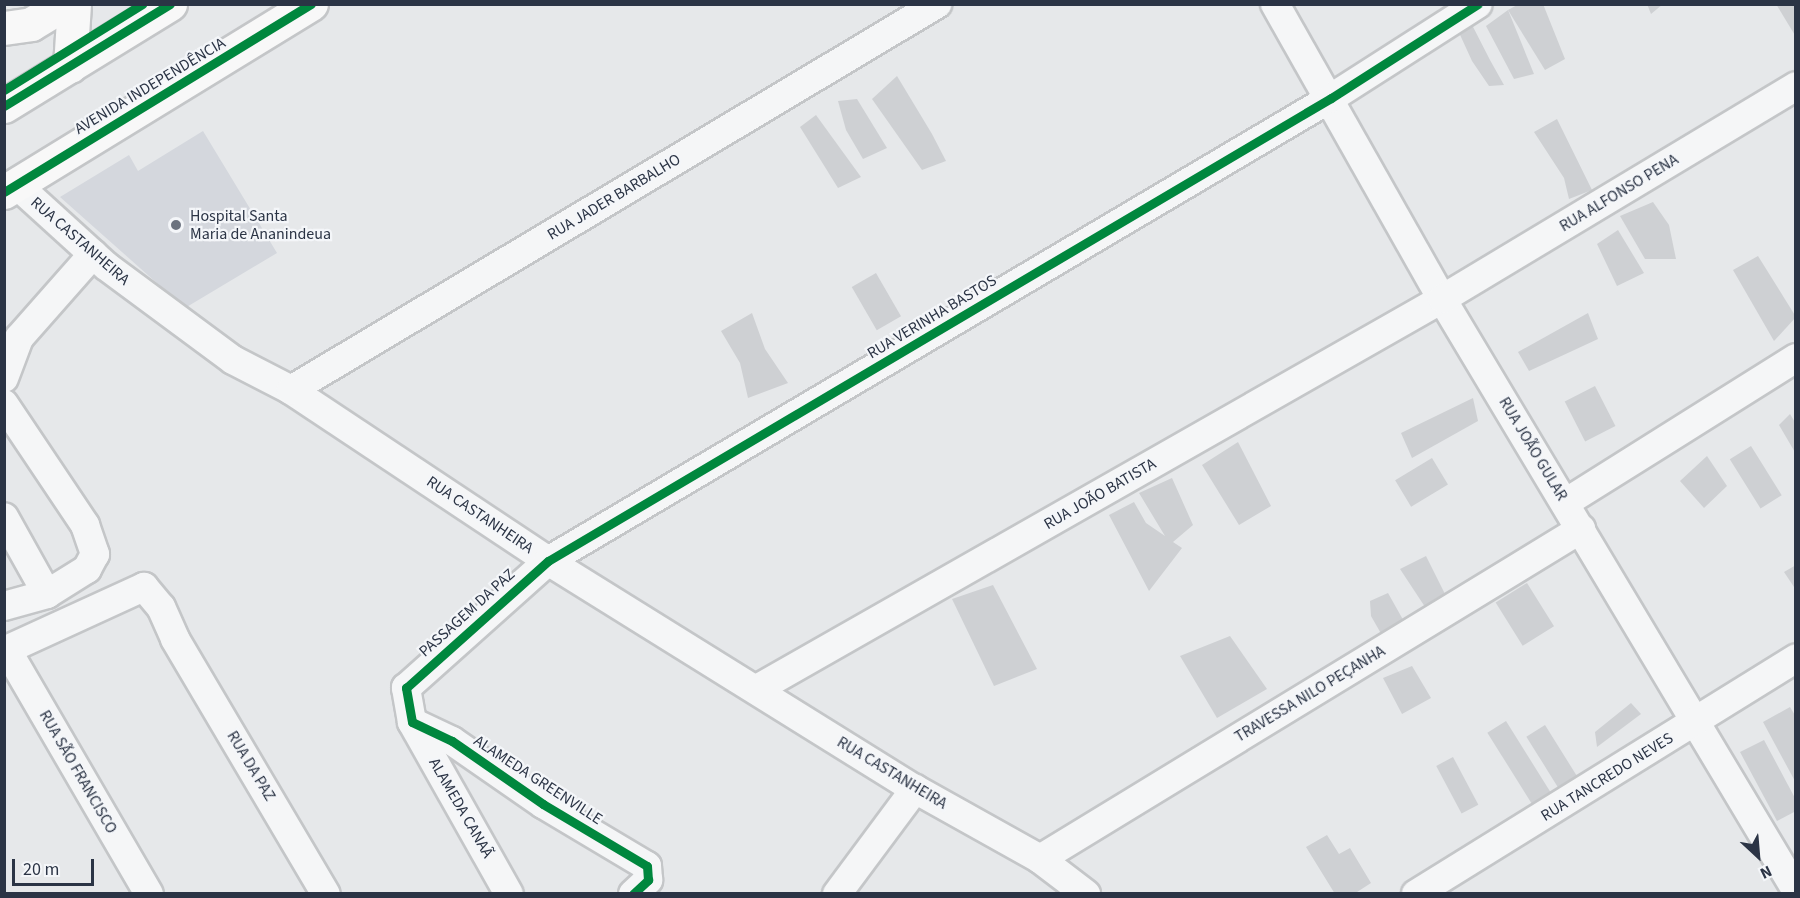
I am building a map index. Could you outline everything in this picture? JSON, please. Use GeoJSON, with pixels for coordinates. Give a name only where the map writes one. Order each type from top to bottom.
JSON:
{"type":"FeatureCollection","features":[{"type":"Feature","properties":{"kind":"main road"},"geometry":{"type":"LineString","coordinates":[[4,28],[32,24],[64,4]]}},
{"type":"Feature","properties":{"kind":"main road"},"geometry":{"type":"LineString","coordinates":[[70,66],[74,4]]}},
{"type":"Feature","properties":{"kind":"main road"},"geometry":{"type":"LineString","coordinates":[[4,106],[170,4]]}},
{"type":"Feature","properties":{"kind":"main road","name":"AVENIDA INDEPENDÊNCIA"},"geometry":{"type":"LineString","coordinates":[[11,188],[311,4]]}},
{"type":"Feature","properties":{"kind":"street","name":"RUA JADER BARBALHO"},"geometry":{"type":"LineString","coordinates":[[291,390],[937,4]]}},
{"type":"Feature","properties":{"kind":"street","name":"RUA JOÃO GULAR"},"geometry":{"type":"LineString","coordinates":[[1275,4],[1331,98],[1442,299],[1581,529],[1692,724],[1796,890]]}},
{"type":"Feature","properties":{"kind":"street","name":"RUA VERINHA BASTOS"},"geometry":{"type":"LineString","coordinates":[[548,561],[1331,98],[1478,4]]}},
{"type":"Feature","properties":{"kind":"street","name":"RUA ALFONSO PENA"},"geometry":{"type":"LineString","coordinates":[[1442,299],[1796,86]]}},
{"type":"Feature","properties":{"kind":"street","name":"RUA CASTANHEIRA"},"geometry":{"type":"LineString","coordinates":[[11,188],[99,260],[233,360],[291,390],[548,561],[915,789],[1040,859],[1086,894]]}},
{"type":"Feature","properties":{"kind":"street"},"geometry":{"type":"LineString","coordinates":[[6,372],[34,349],[99,260]]}},
{"type":"Feature","properties":{"kind":"street","name":"RUA JOÃO BATISTA"},"geometry":{"type":"LineString","coordinates":[[757,689],[1442,299]]}},
{"type":"Feature","properties":{"kind":"street"},"geometry":{"type":"LineString","coordinates":[[1565,503],[1796,358]]}},
{"type":"Feature","properties":{"kind":"street"},"geometry":{"type":"LineString","coordinates":[[4,404],[92,540],[95,554],[87,569],[47,594],[4,606]]}},
{"type":"Feature","properties":{"kind":"street"},"geometry":{"type":"LineString","coordinates":[[4,517],[47,594]]}},
{"type":"Feature","properties":{"kind":"street","name":"TRAVESSA NILO PEÇANHA"},"geometry":{"type":"LineString","coordinates":[[1040,859],[1581,529]]}},
{"type":"Feature","properties":{"kind":"street","name":"PASSAGEM DA PAZ"},"geometry":{"type":"LineString","coordinates":[[412,722],[406,688],[548,561]]}},
{"type":"Feature","properties":{"kind":"street","name":"RUA DA PAZ"},"geometry":{"type":"LineString","coordinates":[[6,650],[144,586],[161,607],[175,639],[326,894]]}},
{"type":"Feature","properties":{"kind":"street","name":"RUA SÃO FRANCISCO"},"geometry":{"type":"LineString","coordinates":[[6,650],[149,894]]}},
{"type":"Feature","properties":{"kind":"street","name":"RUA TANCREDO NEVES"},"geometry":{"type":"LineString","coordinates":[[1416,894],[1796,658]]}},
{"type":"Feature","properties":{"kind":"street","name":"ALAMEDA CANAÃ"},"geometry":{"type":"LineString","coordinates":[[412,722],[509,894]]}},
{"type":"Feature","properties":{"kind":"street","name":"ALAMEDA GREENVILLE"},"geometry":{"type":"LineString","coordinates":[[412,722],[452,741],[543,804],[647,866],[648,880],[633,894]]}},
{"type":"Feature","properties":{"kind":"street"},"geometry":{"type":"LineString","coordinates":[[837,894],[915,789]]}},
{"type":"Feature","properties":{"kind":"shaded area","name":"Hospital Santa Maria de Ananindeua"},"geometry":{"type":"Polygon","coordinates":[[[203,131],[277,253],[185,308],[60,197],[129,155],[138,171],[203,131]]]}},
{"type":"Feature","properties":{"kind":"building"},"geometry":{"type":"Polygon","coordinates":[[[1519,4],[1543,4],[1565,59],[1545,70],[1508,10],[1519,4]]]}},
{"type":"Feature","properties":{"kind":"building"},"geometry":{"type":"Polygon","coordinates":[[[1647,4],[1663,4],[1651,14],[1647,4]]]}},
{"type":"Feature","properties":{"kind":"building"},"geometry":{"type":"Polygon","coordinates":[[[1776,4],[1796,4],[1796,37],[1776,4]]]}},
{"type":"Feature","properties":{"kind":"building"},"geometry":{"type":"Polygon","coordinates":[[[1508,10],[1534,74],[1514,79],[1486,26],[1508,10]]]}},
{"type":"Feature","properties":{"kind":"building"},"geometry":{"type":"Polygon","coordinates":[[[1469,19],[1504,85],[1489,86],[1472,61],[1456,26],[1469,19]]]}},
{"type":"Feature","properties":{"kind":"building"},"geometry":{"type":"Polygon","coordinates":[[[897,76],[946,161],[922,170],[872,99],[897,76]]]}},
{"type":"Feature","properties":{"kind":"building"},"geometry":{"type":"Polygon","coordinates":[[[857,99],[887,148],[863,159],[846,130],[838,101],[857,99]]]}},
{"type":"Feature","properties":{"kind":"building"},"geometry":{"type":"Polygon","coordinates":[[[816,115],[861,177],[838,188],[800,127],[816,115]]]}},
{"type":"Feature","properties":{"kind":"building"},"geometry":{"type":"Polygon","coordinates":[[[1557,119],[1592,190],[1569,199],[1564,178],[1534,132],[1557,119]]]}},
{"type":"Feature","properties":{"kind":"building"},"geometry":{"type":"Polygon","coordinates":[[[1653,202],[1669,225],[1676,259],[1645,259],[1620,216],[1653,202]]]}},
{"type":"Feature","properties":{"kind":"building"},"geometry":{"type":"Polygon","coordinates":[[[1618,230],[1644,273],[1617,286],[1597,244],[1618,230]]]}},
{"type":"Feature","properties":{"kind":"building"},"geometry":{"type":"Polygon","coordinates":[[[1758,256],[1796,317],[1774,341],[1733,270],[1758,256]]]}},
{"type":"Feature","properties":{"kind":"building"},"geometry":{"type":"Polygon","coordinates":[[[876,273],[901,316],[877,330],[852,287],[876,273]]]}},
{"type":"Feature","properties":{"kind":"building"},"geometry":{"type":"Polygon","coordinates":[[[752,313],[765,349],[788,383],[748,398],[740,363],[721,331],[752,313]]]}},
{"type":"Feature","properties":{"kind":"building"},"geometry":{"type":"Polygon","coordinates":[[[1588,313],[1598,339],[1529,371],[1518,352],[1588,313]]]}},
{"type":"Feature","properties":{"kind":"building"},"geometry":{"type":"Polygon","coordinates":[[[1595,386],[1615,426],[1585,442],[1565,401],[1595,386]]]}},
{"type":"Feature","properties":{"kind":"building"},"geometry":{"type":"Polygon","coordinates":[[[1473,398],[1478,421],[1412,458],[1401,433],[1473,398]]]}},
{"type":"Feature","properties":{"kind":"building"},"geometry":{"type":"Polygon","coordinates":[[[1790,414],[1796,424],[1796,454],[1779,425],[1790,414]]]}},
{"type":"Feature","properties":{"kind":"building"},"geometry":{"type":"Polygon","coordinates":[[[1238,442],[1271,506],[1239,525],[1202,465],[1238,442]]]}},
{"type":"Feature","properties":{"kind":"building"},"geometry":{"type":"Polygon","coordinates":[[[1751,446],[1782,495],[1761,508],[1730,459],[1751,446]]]}},
{"type":"Feature","properties":{"kind":"building"},"geometry":{"type":"Polygon","coordinates":[[[1707,456],[1727,486],[1704,508],[1680,481],[1707,456]]]}},
{"type":"Feature","properties":{"kind":"building"},"geometry":{"type":"Polygon","coordinates":[[[1432,458],[1448,485],[1411,507],[1395,480],[1432,458]]]}},
{"type":"Feature","properties":{"kind":"building"},"geometry":{"type":"Polygon","coordinates":[[[1172,478],[1193,525],[1173,542],[1182,548],[1149,591],[1109,515],[1134,502],[1146,523],[1165,536],[1139,493],[1172,478]]]}},
{"type":"Feature","properties":{"kind":"building"},"geometry":{"type":"Polygon","coordinates":[[[1426,556],[1448,600],[1429,613],[1400,569],[1426,556]]]}},
{"type":"Feature","properties":{"kind":"building"},"geometry":{"type":"Polygon","coordinates":[[[1796,565],[1796,590],[1784,572],[1796,565]]]}},
{"type":"Feature","properties":{"kind":"building"},"geometry":{"type":"Polygon","coordinates":[[[1527,583],[1554,626],[1523,646],[1496,603],[1527,583]]]}},
{"type":"Feature","properties":{"kind":"building"},"geometry":{"type":"Polygon","coordinates":[[[993,585],[1037,669],[994,686],[952,599],[993,585]]]}},
{"type":"Feature","properties":{"kind":"building"},"geometry":{"type":"Polygon","coordinates":[[[1388,593],[1406,625],[1383,637],[1371,616],[1370,601],[1388,593]]]}},
{"type":"Feature","properties":{"kind":"building"},"geometry":{"type":"Polygon","coordinates":[[[1230,636],[1267,689],[1217,718],[1180,656],[1230,636]]]}},
{"type":"Feature","properties":{"kind":"building"},"geometry":{"type":"Polygon","coordinates":[[[1412,666],[1431,698],[1402,714],[1383,678],[1412,666]]]}},
{"type":"Feature","properties":{"kind":"building"},"geometry":{"type":"Polygon","coordinates":[[[1631,703],[1641,714],[1597,747],[1595,732],[1631,703]]]}},
{"type":"Feature","properties":{"kind":"building"},"geometry":{"type":"Polygon","coordinates":[[[1790,707],[1796,717],[1796,783],[1763,722],[1790,707]]]}},
{"type":"Feature","properties":{"kind":"building"},"geometry":{"type":"Polygon","coordinates":[[[1506,721],[1551,793],[1532,805],[1487,733],[1506,721]]]}},
{"type":"Feature","properties":{"kind":"building"},"geometry":{"type":"Polygon","coordinates":[[[1545,725],[1577,777],[1559,788],[1526,737],[1545,725]]]}},
{"type":"Feature","properties":{"kind":"building"},"geometry":{"type":"Polygon","coordinates":[[[1764,740],[1796,800],[1796,811],[1777,821],[1740,752],[1764,740]]]}},
{"type":"Feature","properties":{"kind":"building"},"geometry":{"type":"Polygon","coordinates":[[[1453,757],[1478,805],[1462,814],[1436,766],[1453,757]]]}},
{"type":"Feature","properties":{"kind":"building"},"geometry":{"type":"Polygon","coordinates":[[[1327,835],[1339,854],[1350,848],[1371,883],[1354,894],[1335,894],[1306,847],[1327,835]]]}},
{"type":"Feature","properties":{"kind":"cycle path"},"geometry":{"type":"LineString","coordinates":[[4,90],[142,4]]}},
{"type":"Feature","properties":{"kind":"cycle path"},"geometry":{"type":"LineString","coordinates":[[4,106],[170,4]]}},
{"type":"Feature","properties":{"kind":"cycle path"},"geometry":{"type":"LineString","coordinates":[[4,192],[311,4]]}},
{"type":"Feature","properties":{"kind":"cycle path"},"geometry":{"type":"LineString","coordinates":[[633,894],[648,880],[647,866],[543,804],[452,741],[412,722],[406,688],[548,561],[1331,98],[1478,4]]}},
{"type":"Feature","properties":{"kind":"place","name":"Hospital Santa Maria de Ananindeua"},"geometry":{"type":"Point","coordinates":[176,225]}}]}
